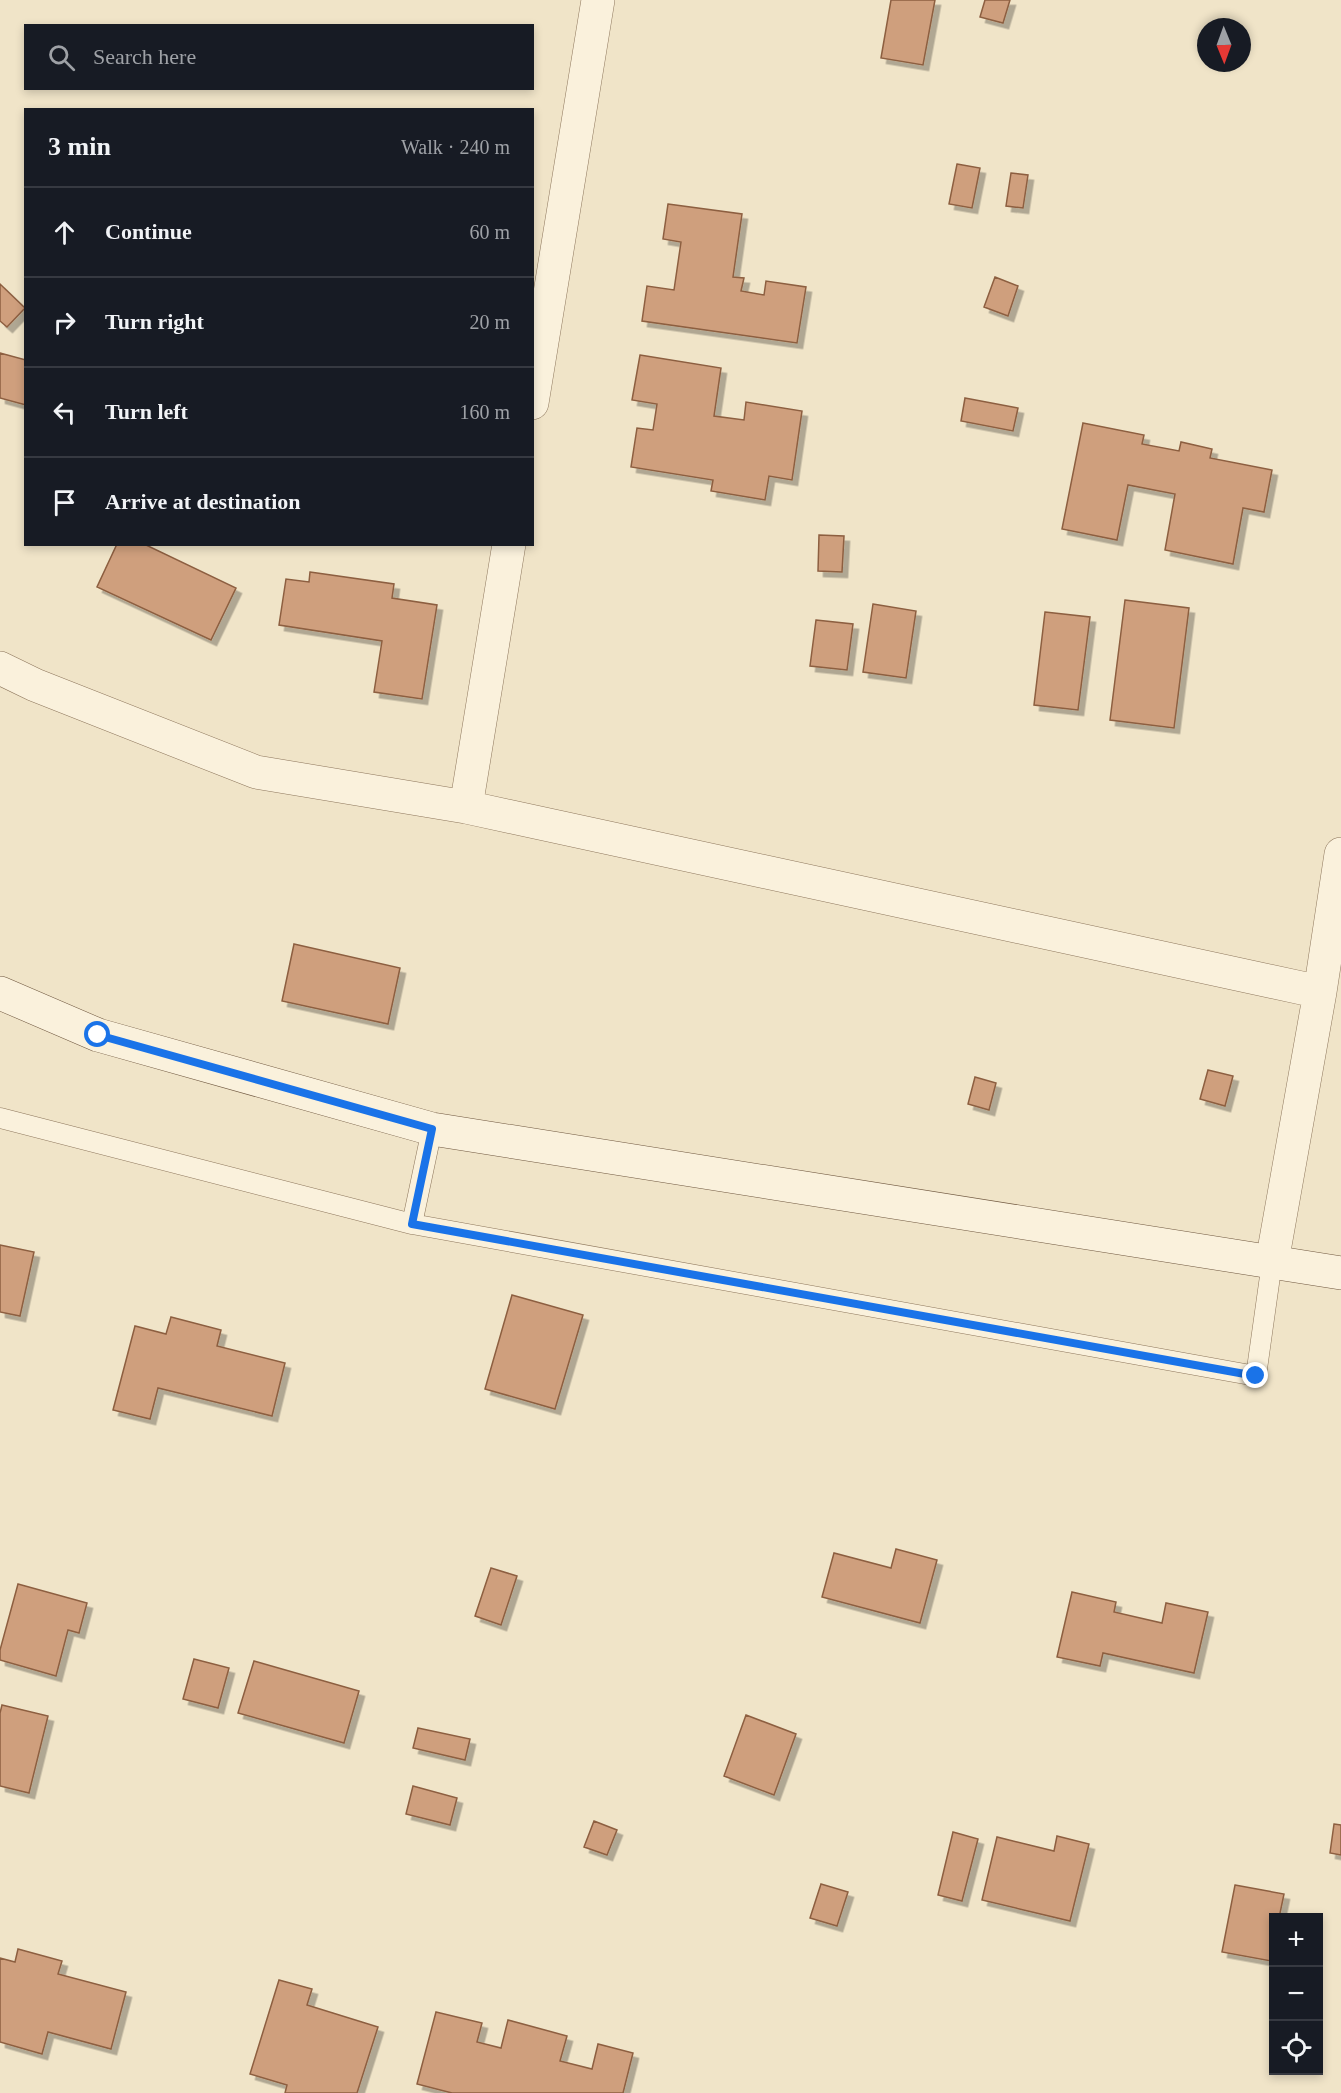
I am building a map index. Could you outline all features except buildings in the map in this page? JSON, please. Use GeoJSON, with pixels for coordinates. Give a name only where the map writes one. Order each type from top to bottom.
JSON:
{"type":"FeatureCollection","features":[{"type":"Feature","properties":{"kind":"street"},"geometry":{"type":"LineString","coordinates":[[534,391],[598,0]]}},
{"type":"Feature","properties":{"kind":"street"},"geometry":{"type":"LineString","coordinates":[[466,807],[509,546]]}},
{"type":"Feature","properties":{"kind":"street"},"geometry":{"type":"LineString","coordinates":[[0,668],[35,685],[256,772],[466,807],[1320,992]]}},
{"type":"Feature","properties":{"kind":"street"},"geometry":{"type":"LineString","coordinates":[[1272,1262],[1320,992],[1341,854]]}},
{"type":"Feature","properties":{"kind":"street"},"geometry":{"type":"LineString","coordinates":[[0,993],[98,1035],[432,1129],[1341,1273]]}},
{"type":"Feature","properties":{"kind":"lane"},"geometry":{"type":"LineString","coordinates":[[0,1118],[412,1224],[1256,1376],[1272,1262]]}},
{"type":"Feature","properties":{"kind":"lane"},"geometry":{"type":"LineString","coordinates":[[412,1224],[432,1129]]}},
{"type":"Feature","properties":{"kind":"route"},"geometry":{"type":"LineString","coordinates":[[98,1035],[432,1129],[412,1224],[1256,1376]]}}]}
